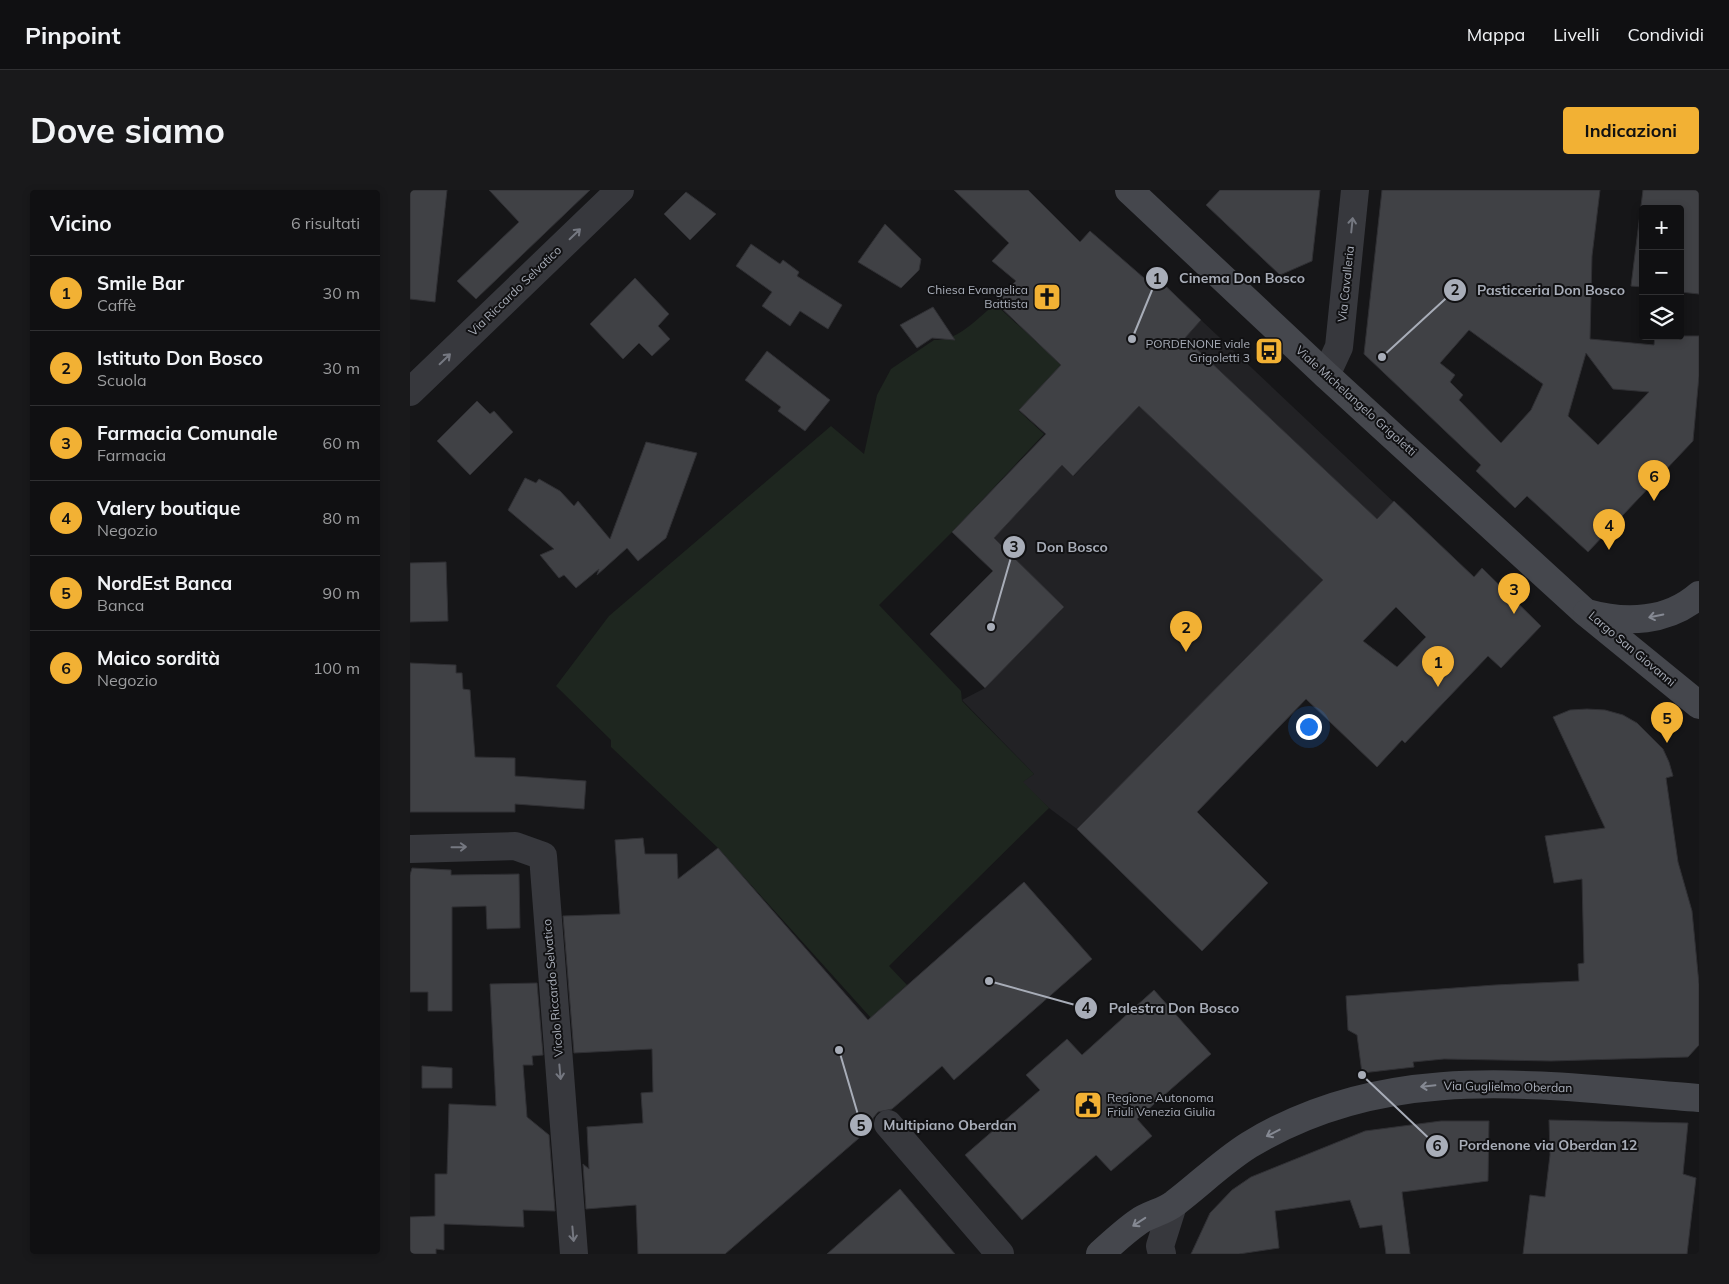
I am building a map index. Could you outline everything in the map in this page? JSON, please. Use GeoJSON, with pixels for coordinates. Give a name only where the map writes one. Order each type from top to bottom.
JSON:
{"type":"FeatureCollection","features":[{"type":"Feature","properties":{"kind":"main road","name":"Viale Michelangelo Grigoletti"},"geometry":{"type":"LineString","coordinates":[[1129,190],[1326,375],[1585,612]]}},
{"type":"Feature","properties":{"kind":"main road","name":"Largo San Giovanni"},"geometry":{"type":"LineString","coordinates":[[1585,612],[1606,618],[1638,620],[1680,608],[1699,595]]}},
{"type":"Feature","properties":{"kind":"main road","name":"Largo San Giovanni"},"geometry":{"type":"LineString","coordinates":[[1585,612],[1699,705]]}},
{"type":"Feature","properties":{"kind":"main road"},"geometry":{"type":"LineString","coordinates":[[1634,1093],[1675,1088],[1699,1079]]}},
{"type":"Feature","properties":{"kind":"main road","name":"Via Guglielmo Oberdan"},"geometry":{"type":"LineString","coordinates":[[1100,1254],[1139,1221],[1173,1205],[1210,1173],[1249,1145],[1303,1118],[1372,1095],[1429,1086],[1466,1084],[1541,1086],[1634,1093]]}},
{"type":"Feature","properties":{"kind":"main road"},"geometry":{"type":"LineString","coordinates":[[1634,1093],[1699,1098]]}},
{"type":"Feature","properties":{"kind":"street","name":"Via Riccardo Selvatico"},"geometry":{"type":"LineString","coordinates":[[410,392],[620,190]]}},
{"type":"Feature","properties":{"kind":"street","name":"Via Cavalleria"},"geometry":{"type":"LineString","coordinates":[[1326,375],[1339,347],[1355,190]]}},
{"type":"Feature","properties":{"kind":"street","name":"Vicolo Riccardo Selvatico"},"geometry":{"type":"LineString","coordinates":[[410,849],[515,846],[543,856],[574,1254]]}},
{"type":"Feature","properties":{"kind":"street"},"geometry":{"type":"LineString","coordinates":[[888,1124],[1000,1254]]}},
{"type":"Feature","properties":{"kind":"street"},"geometry":{"type":"LineString","coordinates":[[1162,1254],[1160,1246],[1173,1205]]}},
{"type":"Feature","properties":{"kind":"shaded area"},"geometry":{"type":"Polygon","coordinates":[[[995,304],[1062,365],[1019,411],[1044,434],[952,532],[879,605],[961,691],[962,701],[1034,774],[1023,782],[1049,808],[889,966],[907,985],[871,1018],[717,847],[611,747],[611,740],[556,686],[609,616],[831,426],[864,454],[877,395],[891,369],[934,340],[943,340],[967,328],[995,304]]]}},
{"type":"Feature","properties":{"kind":"shaded area"},"geometry":{"type":"Polygon","coordinates":[[[1201,320],[1452,557],[1396,607],[1197,812],[1268,883],[1202,951],[1077,829],[1049,808],[1022,782],[1034,774],[962,700],[985,688],[1064,607],[994,538],[1062,465],[1074,476],[1139,406],[1185,338],[1201,320]]]}},
{"type":"Feature","properties":{"kind":"building"},"geometry":{"type":"Polygon","coordinates":[[[410,190],[447,190],[435,302],[410,299],[410,190]]]}},
{"type":"Feature","properties":{"kind":"building"},"geometry":{"type":"Polygon","coordinates":[[[489,190],[590,190],[476,299],[457,281],[519,222],[489,190]]]}},
{"type":"Feature","properties":{"kind":"building"},"geometry":{"type":"Polygon","coordinates":[[[954,190],[1028,190],[1080,242],[1090,231],[1144,278],[1150,271],[1201,320],[1185,338],[1377,519],[1394,501],[1474,577],[1482,568],[1541,626],[1501,668],[1488,656],[1405,743],[1402,740],[1377,767],[1306,699],[1197,812],[1268,883],[1202,951],[1077,829],[1323,580],[1139,406],[1073,476],[1062,465],[994,538],[1064,607],[985,688],[930,634],[993,571],[952,532],[1046,434],[1019,410],[1061,365],[995,302],[1016,281],[992,261],[1009,243],[954,190]],[[1396,607],[1363,641],[1397,667],[1426,637],[1396,607]]]}},
{"type":"Feature","properties":{"kind":"building"},"geometry":{"type":"Polygon","coordinates":[[[1220,190],[1320,190],[1312,261],[1280,275],[1206,205],[1220,190]]]}},
{"type":"Feature","properties":{"kind":"building"},"geometry":{"type":"Polygon","coordinates":[[[1382,190],[1600,190],[1592,256],[1590,339],[1654,345],[1655,340],[1684,340],[1684,336],[1699,336],[1699,376],[1693,441],[1588,552],[1527,496],[1515,508],[1476,471],[1481,465],[1364,354],[1382,190]],[[1469,330],[1440,363],[1455,375],[1450,382],[1463,395],[1459,400],[1501,443],[1531,410],[1543,384],[1469,330]],[[1586,353],[1568,416],[1598,445],[1649,392],[1613,389],[1586,353]]]}},
{"type":"Feature","properties":{"kind":"building"},"geometry":{"type":"Polygon","coordinates":[[[1643,190],[1699,190],[1699,294],[1684,292],[1684,205],[1641,205],[1643,190]]]}},
{"type":"Feature","properties":{"kind":"building"},"geometry":{"type":"Polygon","coordinates":[[[686,192],[716,214],[690,240],[664,214],[686,192]]]}},
{"type":"Feature","properties":{"kind":"building"},"geometry":{"type":"Polygon","coordinates":[[[1639,222],[1639,287],[1631,286],[1639,222]]]}},
{"type":"Feature","properties":{"kind":"building"},"geometry":{"type":"Polygon","coordinates":[[[885,224],[921,259],[919,270],[901,288],[858,262],[885,224]]]}},
{"type":"Feature","properties":{"kind":"building"},"geometry":{"type":"Polygon","coordinates":[[[751,244],[780,264],[783,260],[799,272],[797,276],[842,305],[828,329],[800,311],[790,326],[762,306],[772,292],[736,266],[751,244]]]}},
{"type":"Feature","properties":{"kind":"building"},"geometry":{"type":"Polygon","coordinates":[[[635,278],[669,314],[658,326],[670,339],[652,356],[639,343],[623,359],[590,324],[635,278]]]}},
{"type":"Feature","properties":{"kind":"building"},"geometry":{"type":"Polygon","coordinates":[[[933,307],[955,340],[932,338],[917,348],[900,325],[933,307]]]}},
{"type":"Feature","properties":{"kind":"building"},"geometry":{"type":"Polygon","coordinates":[[[767,351],[830,400],[805,431],[778,411],[781,407],[745,380],[767,351]]]}},
{"type":"Feature","properties":{"kind":"building"},"geometry":{"type":"Polygon","coordinates":[[[477,401],[490,414],[494,411],[513,432],[470,475],[437,441],[477,401]]]}},
{"type":"Feature","properties":{"kind":"building"},"geometry":{"type":"Polygon","coordinates":[[[646,442],[697,453],[666,538],[638,561],[627,548],[597,575],[599,569],[576,588],[564,575],[559,578],[540,555],[554,549],[508,510],[525,478],[536,483],[539,479],[560,491],[574,506],[578,501],[610,539],[646,442]]]}},
{"type":"Feature","properties":{"kind":"building"},"geometry":{"type":"Polygon","coordinates":[[[446,562],[448,621],[410,622],[410,563],[446,562]]]}},
{"type":"Feature","properties":{"kind":"building"},"geometry":{"type":"Polygon","coordinates":[[[410,663],[456,665],[456,673],[462,673],[463,689],[470,690],[475,757],[515,758],[515,776],[586,781],[584,809],[515,804],[515,812],[410,812],[410,663]]]}},
{"type":"Feature","properties":{"kind":"building"},"geometry":{"type":"Polygon","coordinates":[[[1570,710],[1605,710],[1623,715],[1637,723],[1663,749],[1669,762],[1673,776],[1666,778],[1678,862],[1692,911],[1699,984],[1699,1045],[1688,1057],[1551,1061],[1444,1059],[1413,1062],[1414,1067],[1362,1073],[1357,1035],[1348,1030],[1346,996],[1579,981],[1578,964],[1584,963],[1582,879],[1554,883],[1545,836],[1605,828],[1553,717],[1570,710]]]}},
{"type":"Feature","properties":{"kind":"building"},"geometry":{"type":"Polygon","coordinates":[[[643,838],[645,854],[677,854],[678,879],[718,848],[868,1020],[1024,882],[1092,959],[954,1080],[942,1066],[892,1109],[878,1112],[873,1118],[873,1126],[725,1254],[638,1254],[636,1205],[586,1209],[583,1164],[589,1169],[587,1127],[643,1123],[641,1093],[653,1092],[652,1049],[574,1053],[563,916],[620,914],[615,840],[643,838]]]}},
{"type":"Feature","properties":{"kind":"building"},"geometry":{"type":"Polygon","coordinates":[[[412,868],[451,870],[451,875],[519,874],[520,928],[487,929],[486,906],[452,907],[452,1011],[428,1011],[428,992],[410,992],[410,875],[412,868]]]}},
{"type":"Feature","properties":{"kind":"building"},"geometry":{"type":"Polygon","coordinates":[[[537,983],[543,1055],[532,1056],[533,1065],[523,1065],[527,1117],[549,1135],[555,1211],[523,1210],[524,1227],[444,1224],[444,1250],[436,1249],[436,1254],[410,1254],[410,1217],[435,1216],[435,1174],[447,1174],[449,1104],[496,1106],[490,984],[537,983]]]}},
{"type":"Feature","properties":{"kind":"building","name":"Regione Autonoma Friuli Venezia Giulia"},"geometry":{"type":"Polygon","coordinates":[[[1154,990],[1211,1054],[1137,1119],[1152,1136],[1111,1171],[1096,1155],[1022,1220],[965,1155],[1040,1090],[1026,1075],[1067,1039],[1082,1055],[1154,990]]]}},
{"type":"Feature","properties":{"kind":"building"},"geometry":{"type":"Polygon","coordinates":[[[422,1066],[452,1068],[452,1088],[422,1088],[422,1066]]]}},
{"type":"Feature","properties":{"kind":"building"},"geometry":{"type":"Polygon","coordinates":[[[1549,1120],[1688,1123],[1683,1174],[1696,1178],[1687,1254],[1523,1254],[1530,1195],[1545,1197],[1550,1155],[1549,1120]]]}},
{"type":"Feature","properties":{"kind":"building"},"geometry":{"type":"Polygon","coordinates":[[[1441,1121],[1489,1121],[1488,1181],[1402,1192],[1410,1254],[1386,1254],[1382,1225],[1360,1228],[1350,1200],[1275,1211],[1279,1248],[1239,1254],[1191,1254],[1210,1213],[1232,1190],[1251,1177],[1365,1131],[1441,1121]]]}},
{"type":"Feature","properties":{"kind":"building"},"geometry":{"type":"Polygon","coordinates":[[[900,1189],[955,1254],[827,1254],[900,1189]]]}},
{"type":"Feature","properties":{"kind":"place","name":"Chiesa Evangelica Battista"},"geometry":{"type":"Point","coordinates":[1047,297]}},
{"type":"Feature","properties":{"kind":"place","name":"Cinema Don Bosco"},"geometry":{"type":"Point","coordinates":[1132,339]}},
{"type":"Feature","properties":{"kind":"place","name":"PORDENONE viale Grigoletti 3"},"geometry":{"type":"Point","coordinates":[1269,351]}},
{"type":"Feature","properties":{"kind":"place","name":"Pasticceria Don Bosco"},"geometry":{"type":"Point","coordinates":[1382,357]}},
{"type":"Feature","properties":{"kind":"place","name":"Maico sordità"},"geometry":{"type":"Point","coordinates":[1654,501]}},
{"type":"Feature","properties":{"kind":"place","name":"Valery boutique"},"geometry":{"type":"Point","coordinates":[1609,550]}},
{"type":"Feature","properties":{"kind":"place","name":"Farmacia Comunale"},"geometry":{"type":"Point","coordinates":[1514,614]}},
{"type":"Feature","properties":{"kind":"place","name":"Don Bosco"},"geometry":{"type":"Point","coordinates":[991,627]}},
{"type":"Feature","properties":{"kind":"place","name":"Istituto Don Bosco"},"geometry":{"type":"Point","coordinates":[1186,652]}},
{"type":"Feature","properties":{"kind":"place","name":"Smile Bar"},"geometry":{"type":"Point","coordinates":[1438,687]}},
{"type":"Feature","properties":{"kind":"place","name":"NordEst Banca"},"geometry":{"type":"Point","coordinates":[1667,743]}},
{"type":"Feature","properties":{"kind":"place","name":"Palestra Don Bosco"},"geometry":{"type":"Point","coordinates":[989,981]}},
{"type":"Feature","properties":{"kind":"place","name":"Multipiano Oberdan"},"geometry":{"type":"Point","coordinates":[839,1050]}},
{"type":"Feature","properties":{"kind":"place","name":"Pordenone via Oberdan 12"},"geometry":{"type":"Point","coordinates":[1362,1075]}},
{"type":"Feature","properties":{"kind":"place","name":"Regione Autonoma Friuli Venezia Giulia"},"geometry":{"type":"Point","coordinates":[1088,1105]}}]}
